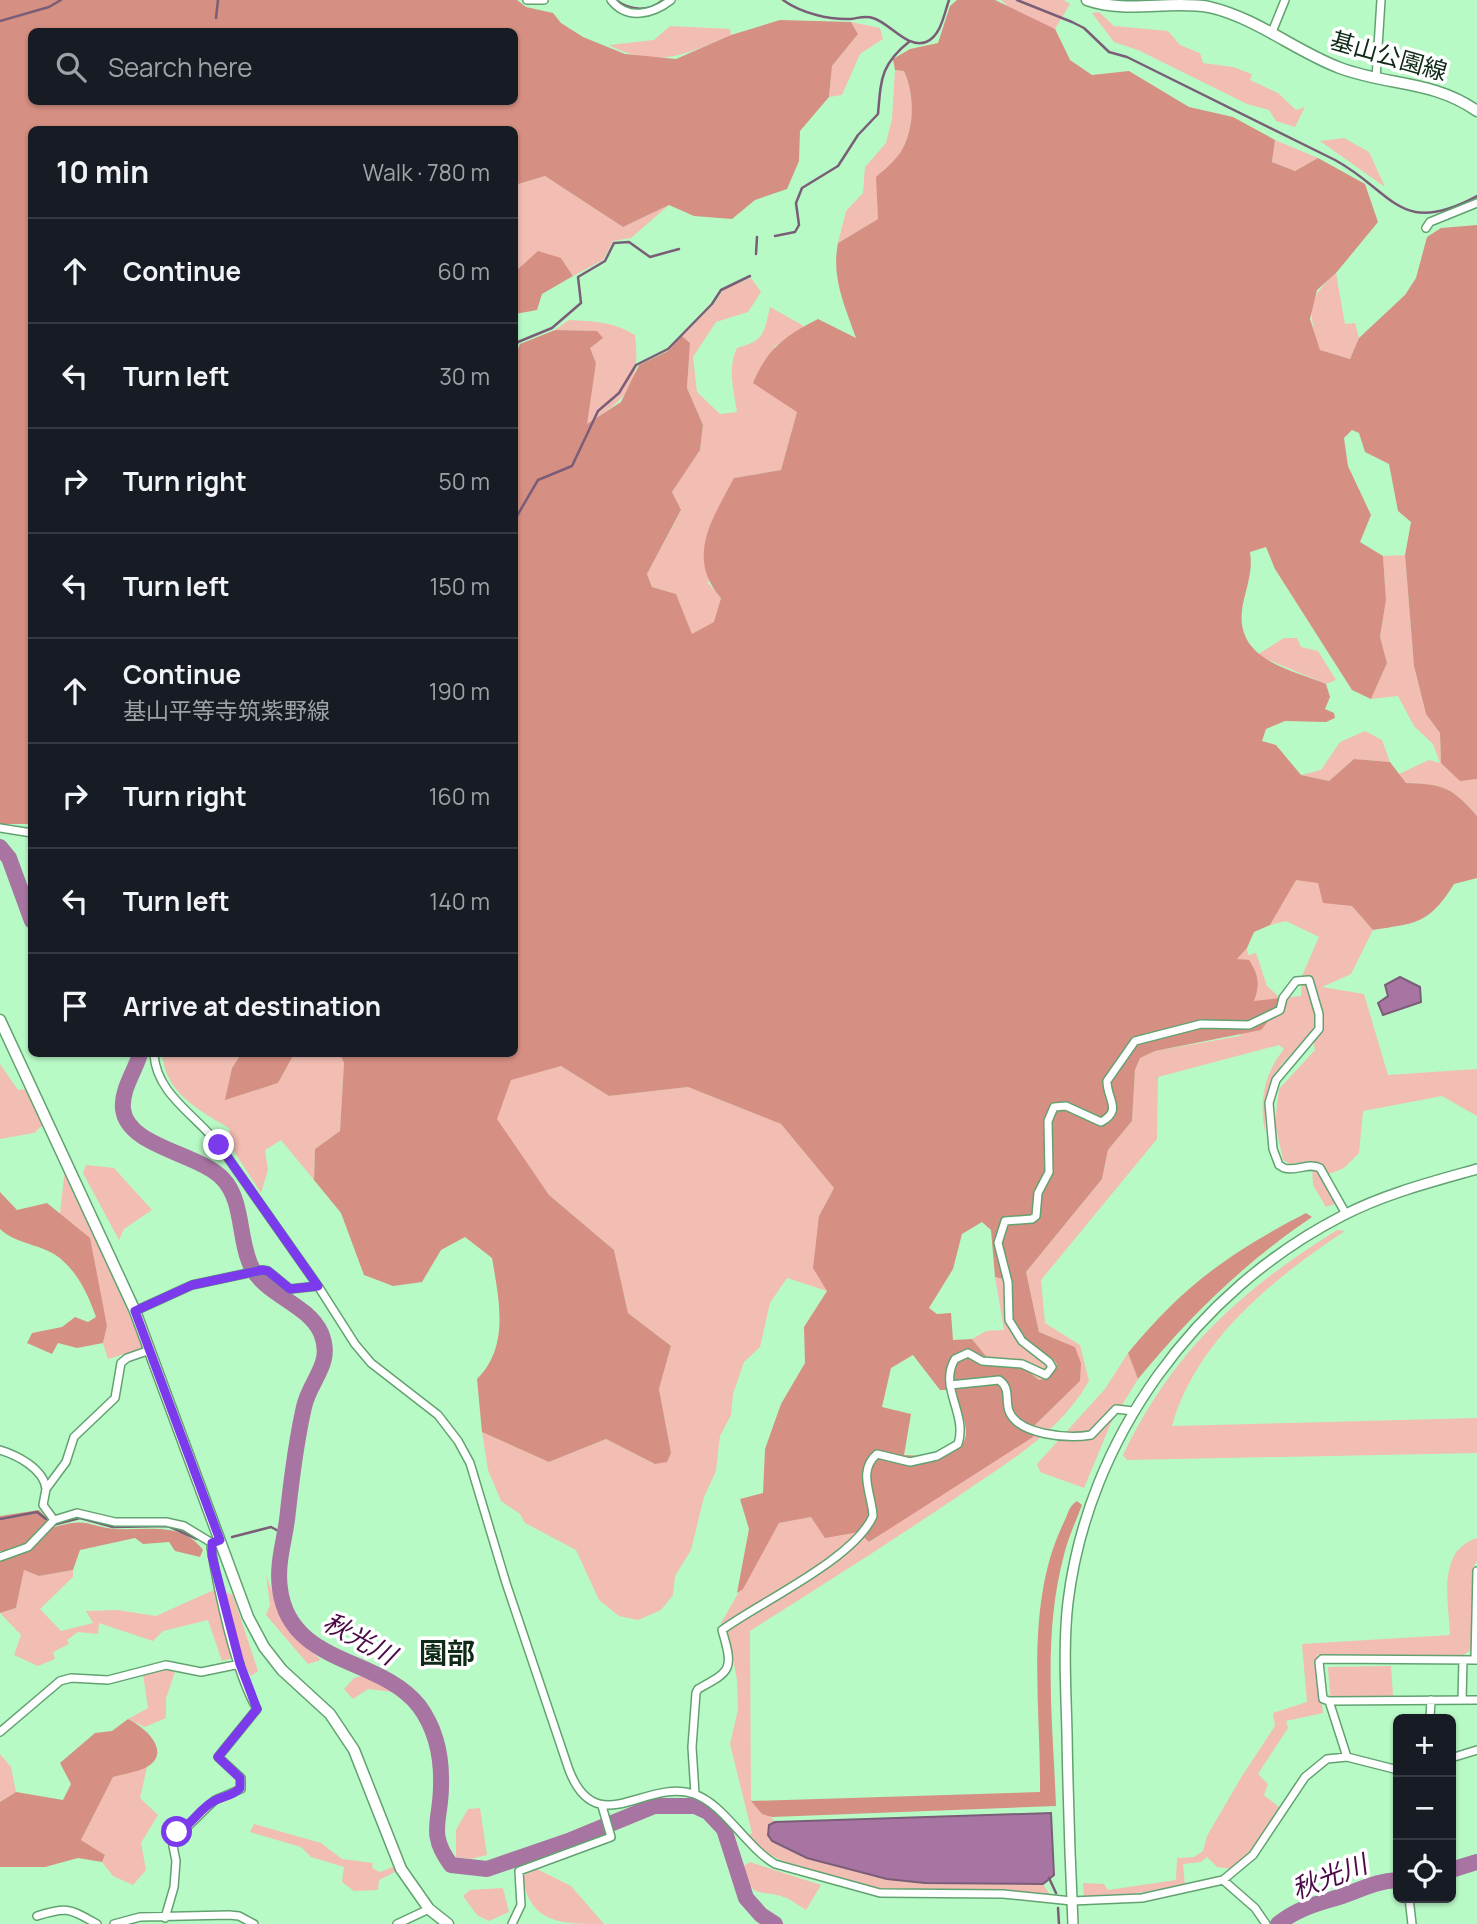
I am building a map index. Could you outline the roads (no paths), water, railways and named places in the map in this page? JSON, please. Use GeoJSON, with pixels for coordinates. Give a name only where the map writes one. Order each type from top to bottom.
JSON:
{"type":"FeatureCollection","features":[{"type":"Feature","properties":{"kind":"main road","name":"基山公園線"},"geometry":{"type":"LineString","coordinates":[[1087,0],[1121,8],[1180,4],[1208,6],[1272,32],[1330,63],[1376,78],[1439,90],[1477,111]]}},
{"type":"Feature","properties":{"kind":"main road"},"geometry":{"type":"LineString","coordinates":[[0,1020],[135,1311],[216,1542],[248,1617],[264,1647],[282,1670],[330,1714],[354,1750],[401,1868],[429,1909],[449,1924]]}},
{"type":"Feature","properties":{"kind":"street"},"geometry":{"type":"LineString","coordinates":[[527,0],[544,0]]}},
{"type":"Feature","properties":{"kind":"street"},"geometry":{"type":"LineString","coordinates":[[611,0],[620,9],[639,13],[659,10],[671,0]]}},
{"type":"Feature","properties":{"kind":"street"},"geometry":{"type":"LineString","coordinates":[[1272,32],[1285,0]]}},
{"type":"Feature","properties":{"kind":"street"},"geometry":{"type":"LineString","coordinates":[[1376,78],[1381,0]]}},
{"type":"Feature","properties":{"kind":"street"},"geometry":{"type":"LineString","coordinates":[[1426,229],[1430,222],[1454,215],[1477,203]]}},
{"type":"Feature","properties":{"kind":"street"},"geometry":{"type":"LineString","coordinates":[[0,828],[28,832]]}},
{"type":"Feature","properties":{"kind":"street"},"geometry":{"type":"LineString","coordinates":[[695,1794],[692,1747],[696,1693],[698,1689],[719,1679],[726,1671],[727,1648],[722,1630],[823,1565],[862,1534],[873,1516],[867,1473],[870,1460],[877,1454],[910,1462],[937,1456],[958,1444],[961,1434],[947,1378],[955,1359],[968,1353],[992,1363],[1022,1364],[1042,1374],[1052,1367],[1043,1356],[1022,1341],[1009,1320],[1008,1282],[998,1254],[1002,1223],[1036,1216],[1038,1193],[1049,1171],[1048,1121],[1054,1107],[1066,1106],[1101,1122],[1108,1118],[1115,1107],[1107,1082],[1135,1041],[1201,1024],[1258,1022],[1280,1010],[1283,998],[1296,981],[1310,980],[1320,1014],[1319,1029],[1276,1080],[1269,1103],[1271,1138],[1275,1158],[1284,1168],[1294,1170],[1310,1165],[1320,1168],[1346,1214]]}},
{"type":"Feature","properties":{"kind":"street"},"geometry":{"type":"LineString","coordinates":[[155,1057],[158,1073],[168,1091],[211,1135],[371,1363],[438,1415],[470,1463],[506,1583],[572,1778],[581,1793],[602,1806],[671,1792],[695,1794],[720,1814],[760,1856],[809,1875],[880,1893],[1003,1894],[1072,1901],[1142,1898],[1223,1880],[1253,1854],[1312,1769],[1327,1759],[1347,1757],[1393,1769]]}},
{"type":"Feature","properties":{"kind":"street"},"geometry":{"type":"LineString","coordinates":[[1073,1924],[1065,1656],[1068,1600],[1082,1531],[1093,1498],[1133,1411],[1172,1356],[1236,1288],[1279,1255],[1346,1214],[1411,1188],[1477,1170]]}},
{"type":"Feature","properties":{"kind":"street"},"geometry":{"type":"LineString","coordinates":[[135,1311],[192,1285],[262,1270],[268,1271],[290,1289],[318,1286]]}},
{"type":"Feature","properties":{"kind":"street"},"geometry":{"type":"LineString","coordinates":[[46,1489],[65,1462],[74,1437],[115,1398],[121,1363],[127,1357],[150,1350]]}},
{"type":"Feature","properties":{"kind":"street"},"geometry":{"type":"LineString","coordinates":[[950,1385],[999,1380],[1007,1391],[1007,1407],[1013,1420],[1023,1427],[1042,1431],[1091,1436],[1116,1409],[1133,1411]]}},
{"type":"Feature","properties":{"kind":"street"},"geometry":{"type":"LineString","coordinates":[[0,1450],[30,1465],[45,1482],[43,1505],[54,1520]]}},
{"type":"Feature","properties":{"kind":"street"},"geometry":{"type":"LineString","coordinates":[[0,1557],[29,1547],[54,1520],[77,1513],[115,1522],[166,1522],[216,1542],[224,1607],[240,1664],[257,1709],[218,1757],[240,1778],[242,1784],[236,1793],[215,1800],[186,1828],[177,1832],[173,1846],[176,1861],[174,1887],[166,1918]]}},
{"type":"Feature","properties":{"kind":"street"},"geometry":{"type":"LineString","coordinates":[[1477,1571],[1476,1660],[1322,1659],[1320,1662],[1323,1699],[1329,1701],[1477,1700]]}},
{"type":"Feature","properties":{"kind":"street"},"geometry":{"type":"LineString","coordinates":[[1462,1700],[1463,1660]]}},
{"type":"Feature","properties":{"kind":"street"},"geometry":{"type":"LineString","coordinates":[[0,1732],[60,1681],[71,1678],[97,1681],[166,1665],[201,1672],[240,1664]]}},
{"type":"Feature","properties":{"kind":"street"},"geometry":{"type":"LineString","coordinates":[[1430,1714],[1431,1700]]}},
{"type":"Feature","properties":{"kind":"street"},"geometry":{"type":"LineString","coordinates":[[1329,1701],[1347,1757]]}},
{"type":"Feature","properties":{"kind":"street"},"geometry":{"type":"LineString","coordinates":[[1456,1756],[1477,1750]]}},
{"type":"Feature","properties":{"kind":"street"},"geometry":{"type":"LineString","coordinates":[[512,1924],[521,1905],[519,1871],[611,1837],[602,1806]]}},
{"type":"Feature","properties":{"kind":"street"},"geometry":{"type":"LineString","coordinates":[[1223,1880],[1264,1921]]}},
{"type":"Feature","properties":{"kind":"street"},"geometry":{"type":"LineString","coordinates":[[1410,1903],[1412,1924]]}},
{"type":"Feature","properties":{"kind":"street"},"geometry":{"type":"LineString","coordinates":[[37,1916],[59,1909],[74,1910],[97,1924]]}},
{"type":"Feature","properties":{"kind":"street"},"geometry":{"type":"LineString","coordinates":[[397,1924],[429,1909]]}},
{"type":"Feature","properties":{"kind":"street"},"geometry":{"type":"LineString","coordinates":[[114,1924],[141,1917],[239,1916],[254,1924]]}},
{"type":"Feature","properties":{"kind":"waterway"},"geometry":{"type":"LineString","coordinates":[[0,21],[49,7],[61,0]]}},
{"type":"Feature","properties":{"kind":"waterway"},"geometry":{"type":"LineString","coordinates":[[216,18],[218,0]]}},
{"type":"Feature","properties":{"kind":"waterway"},"geometry":{"type":"LineString","coordinates":[[616,0],[639,9],[652,7],[663,0]]}},
{"type":"Feature","properties":{"kind":"waterway"},"geometry":{"type":"LineString","coordinates":[[783,0],[798,9],[825,17],[873,18],[905,39],[919,43],[926,42],[935,35],[949,0]]}},
{"type":"Feature","properties":{"kind":"waterway"},"geometry":{"type":"LineString","coordinates":[[1017,0],[1084,28],[1109,52],[1127,57],[1335,160],[1355,172],[1385,197],[1413,212],[1430,213],[1451,208],[1477,196]]}},
{"type":"Feature","properties":{"kind":"waterway"},"geometry":{"type":"LineString","coordinates":[[775,236],[795,232],[799,225],[796,203],[802,188],[838,166],[858,135],[878,114],[884,73],[893,57],[910,41]]}},
{"type":"Feature","properties":{"kind":"waterway"},"geometry":{"type":"LineString","coordinates":[[756,254],[757,237]]}},
{"type":"Feature","properties":{"kind":"waterway"},"geometry":{"type":"LineString","coordinates":[[518,342],[552,328],[581,303],[578,277],[605,261],[614,243],[629,242],[650,257],[679,249]]}},
{"type":"Feature","properties":{"kind":"waterway"},"geometry":{"type":"LineString","coordinates":[[518,514],[538,480],[572,466],[598,411],[619,393],[636,365],[668,349],[712,304],[721,290],[750,276]]}},
{"type":"Feature","properties":{"kind":"waterway","name":"秋光川"},"geometry":{"type":"LineString","coordinates":[[0,847],[9,858],[28,910]]}},
{"type":"Feature","properties":{"kind":"waterway","name":"秋光川"},"geometry":{"type":"LineString","coordinates":[[139,1057],[124,1095],[123,1109],[127,1122],[150,1141],[198,1162],[223,1179],[230,1188],[238,1210],[252,1268],[267,1286],[307,1315],[321,1333],[325,1354],[307,1397],[299,1433],[280,1559],[280,1589],[287,1614],[300,1633],[318,1647],[382,1677],[402,1690],[425,1715],[434,1734],[440,1764],[437,1835],[451,1865],[487,1869],[571,1840],[654,1806],[695,1806],[708,1812],[724,1829],[746,1898],[761,1915],[775,1924]]}},
{"type":"Feature","properties":{"kind":"waterway"},"geometry":{"type":"LineString","coordinates":[[0,1519],[37,1512],[46,1519]]}},
{"type":"Feature","properties":{"kind":"waterway"},"geometry":{"type":"LineString","coordinates":[[53,1525],[80,1518],[113,1527],[168,1526],[197,1539]]}},
{"type":"Feature","properties":{"kind":"waterway"},"geometry":{"type":"LineString","coordinates":[[232,1537],[271,1527],[284,1534]]}},
{"type":"Feature","properties":{"kind":"waterway","name":"秋光川"},"geometry":{"type":"LineString","coordinates":[[1456,1868],[1477,1862]]}},
{"type":"Feature","properties":{"kind":"waterway"},"geometry":{"type":"LineString","coordinates":[[1049,1878],[1056,1893]]}},
{"type":"Feature","properties":{"kind":"waterway","name":"秋光川"},"geometry":{"type":"LineString","coordinates":[[1278,1924],[1307,1907],[1393,1881]]}},
{"type":"Feature","properties":{"kind":"waterway"},"geometry":{"type":"LineString","coordinates":[[1058,1908],[1059,1924]]}},
{"type":"Feature","properties":{"kind":"district","name":"園部"},"geometry":{"type":"Point","coordinates":[447,1652]}}]}
